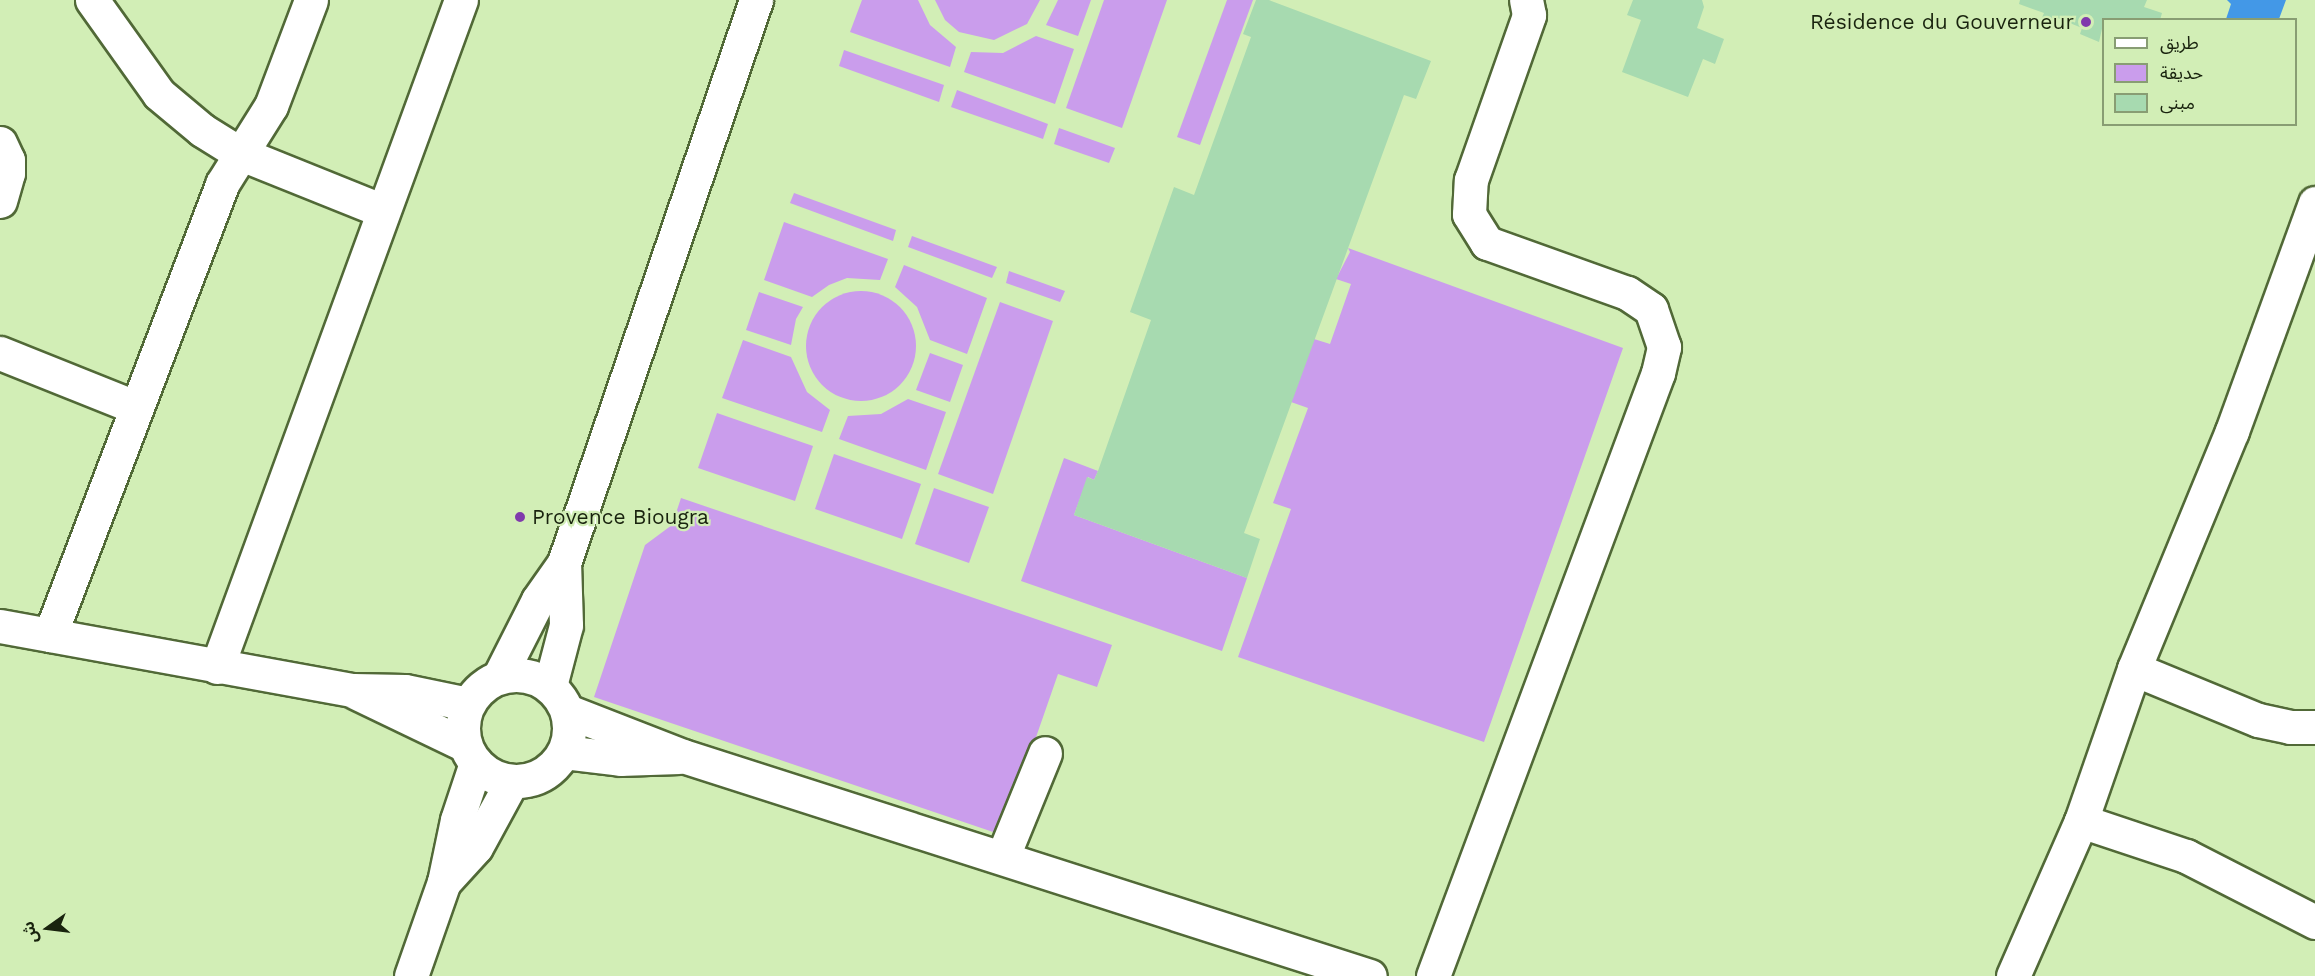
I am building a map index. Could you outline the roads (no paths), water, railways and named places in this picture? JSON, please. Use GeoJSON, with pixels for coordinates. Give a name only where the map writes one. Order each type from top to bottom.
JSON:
{"type":"FeatureCollection","features":[{"type":"Feature","properties":{"kind":"street"},"geometry":{"type":"LineString","coordinates":[[92,0],[159,94],[202,130],[239,153],[384,211]]}},
{"type":"Feature","properties":{"kind":"street"},"geometry":{"type":"LineString","coordinates":[[50,635],[135,407],[222,184],[239,153],[271,106],[311,0]]}},
{"type":"Feature","properties":{"kind":"street"},"geometry":{"type":"LineString","coordinates":[[217,667],[461,0]]}},
{"type":"Feature","properties":{"kind":"street"},"geometry":{"type":"LineString","coordinates":[[499,677],[538,600],[564,563],[756,0]]}},
{"type":"Feature","properties":{"kind":"street"},"geometry":{"type":"LineString","coordinates":[[1433,976],[1658,373],[1664,347],[1651,309],[1627,293],[1487,243],[1469,214],[1471,180],[1529,15],[1526,0]]}},
{"type":"Feature","properties":{"kind":"street"},"geometry":{"type":"LineString","coordinates":[[0,143],[8,160],[8,173],[0,201]]}},
{"type":"Feature","properties":{"kind":"street"},"geometry":{"type":"LineString","coordinates":[[2014,976],[2081,821],[2134,669],[2232,432],[2312,220]]}},
{"type":"Feature","properties":{"kind":"street"},"geometry":{"type":"LineString","coordinates":[[0,353],[135,407]]}},
{"type":"Feature","properties":{"kind":"street"},"geometry":{"type":"LineString","coordinates":[[353,690],[370,702],[471,754],[492,776],[512,781],[542,774],[564,752],[569,731],[558,699],[566,625],[564,563]]}},
{"type":"Feature","properties":{"kind":"street"},"geometry":{"type":"LineString","coordinates":[[0,626],[353,690],[405,691],[468,704]]}},
{"type":"Feature","properties":{"kind":"street"},"geometry":{"type":"LineString","coordinates":[[2134,669],[2258,720],[2290,727],[2315,727]]}},
{"type":"Feature","properties":{"kind":"street"},"geometry":{"type":"LineString","coordinates":[[411,976],[444,882],[471,754],[463,724],[468,704],[480,688],[499,677],[534,677],[558,699],[683,756],[1003,856],[1370,976]]}},
{"type":"Feature","properties":{"kind":"street"},"geometry":{"type":"LineString","coordinates":[[564,752],[621,759],[683,756]]}},
{"type":"Feature","properties":{"kind":"street"},"geometry":{"type":"LineString","coordinates":[[1003,856],[1045,753]]}},
{"type":"Feature","properties":{"kind":"street"},"geometry":{"type":"LineString","coordinates":[[444,882],[476,847],[512,781]]}},
{"type":"Feature","properties":{"kind":"street"},"geometry":{"type":"LineString","coordinates":[[2081,821],[2186,856],[2315,922]]}},
{"type":"Feature","properties":{"kind":"water"},"geometry":{"type":"Polygon","coordinates":[[[2227,0],[2286,0],[2279,18],[2226,18],[2231,4],[2227,0]]]}},
{"type":"Feature","properties":{"kind":"place","name":"Résidence du Gouverneur"},"geometry":{"type":"Point","coordinates":[2086,22]}},
{"type":"Feature","properties":{"kind":"place","name":"Provence Biougra"},"geometry":{"type":"Point","coordinates":[520,517]}}]}
